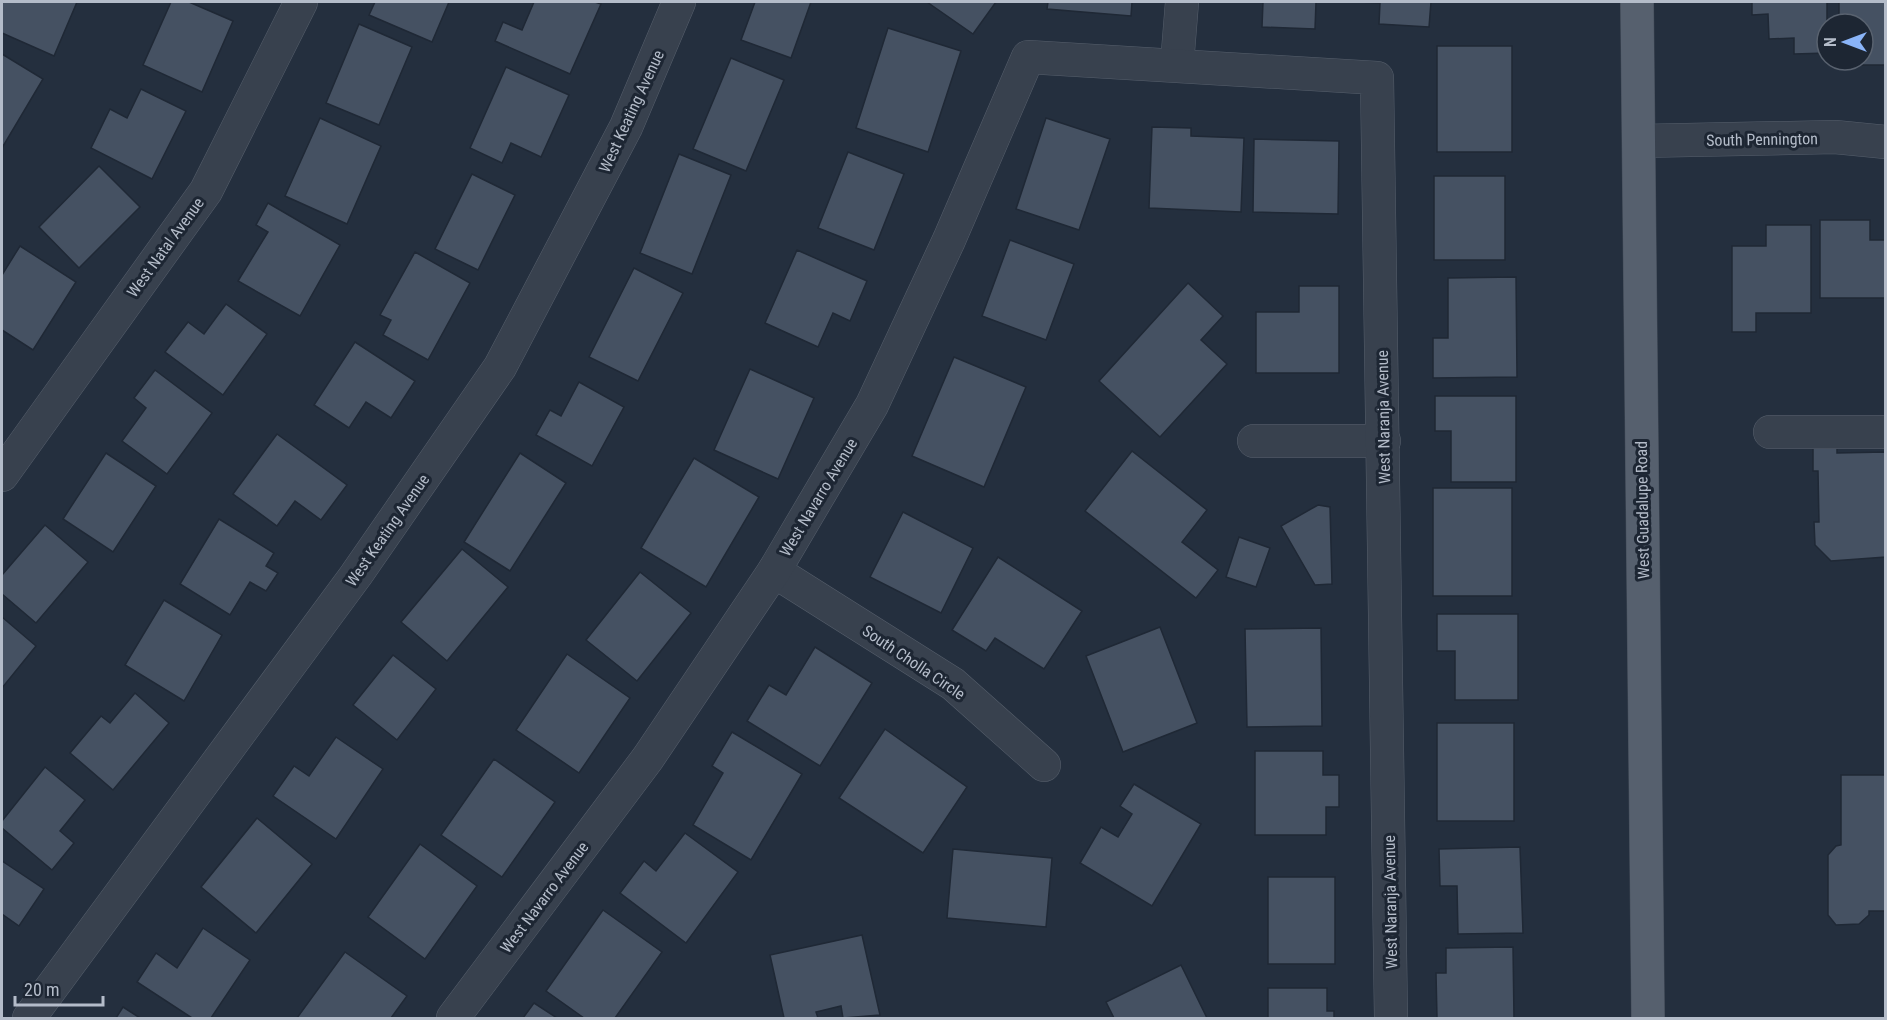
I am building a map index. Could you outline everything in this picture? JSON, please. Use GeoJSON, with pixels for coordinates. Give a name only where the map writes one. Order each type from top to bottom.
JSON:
{"type":"FeatureCollection","features":[{"type":"Feature","properties":{"kind":"main road","name":"West Guadalupe Road"},"geometry":{"type":"LineString","coordinates":[[1637,2],[1647,1018]]}},
{"type":"Feature","properties":{"kind":"street","name":"West Natal Avenue"},"geometry":{"type":"LineString","coordinates":[[2,475],[206,191],[301,2]]}},
{"type":"Feature","properties":{"kind":"street","name":"West Keating Avenue"},"geometry":{"type":"LineString","coordinates":[[29,1018],[356,575],[500,367],[627,127],[679,2]]}},
{"type":"Feature","properties":{"kind":"street"},"geometry":{"type":"LineString","coordinates":[[1177,64],[1182,2]]}},
{"type":"Feature","properties":{"kind":"street","name":"West Navarro Avenue"},"geometry":{"type":"LineString","coordinates":[[453,1018],[648,758],[774,571],[872,405],[950,240],[1028,57],[1177,64]]}},
{"type":"Feature","properties":{"kind":"street","name":"West Naranja Avenue"},"geometry":{"type":"LineString","coordinates":[[1177,64],[1377,78],[1391,1018]]}},
{"type":"Feature","properties":{"kind":"street","name":"South Pennington"},"geometry":{"type":"LineString","coordinates":[[1639,141],[1835,137],[1886,142]]}},
{"type":"Feature","properties":{"kind":"street"},"geometry":{"type":"LineString","coordinates":[[1770,432],[1886,432]]}},
{"type":"Feature","properties":{"kind":"street"},"geometry":{"type":"LineString","coordinates":[[1254,441],[1384,441]]}},
{"type":"Feature","properties":{"kind":"street","name":"South Cholla Circle"},"geometry":{"type":"LineString","coordinates":[[774,571],[953,684],[1044,765]]}},
{"type":"Feature","properties":{"kind":"building"},"geometry":{"type":"Polygon","coordinates":[[[2,2],[77,2],[54,56],[2,33],[2,2]]]}},
{"type":"Feature","properties":{"kind":"building"},"geometry":{"type":"Polygon","coordinates":[[[171,2],[189,2],[233,21],[202,92],[143,65],[171,2]]]}},
{"type":"Feature","properties":{"kind":"building"},"geometry":{"type":"Polygon","coordinates":[[[375,2],[449,2],[432,42],[369,15],[375,2]]]}},
{"type":"Feature","properties":{"kind":"building"},"geometry":{"type":"Polygon","coordinates":[[[534,2],[595,2],[601,4],[570,74],[495,41],[503,22],[522,30],[534,2]]]}},
{"type":"Feature","properties":{"kind":"building"},"geometry":{"type":"Polygon","coordinates":[[[755,2],[811,2],[791,58],[741,40],[755,2]]]}},
{"type":"Feature","properties":{"kind":"building"},"geometry":{"type":"Polygon","coordinates":[[[927,2],[996,2],[973,34],[927,2]]]}},
{"type":"Feature","properties":{"kind":"building"},"geometry":{"type":"Polygon","coordinates":[[[1048,2],[1132,2],[1131,16],[1047,9],[1048,2]]]}},
{"type":"Feature","properties":{"kind":"building"},"geometry":{"type":"Polygon","coordinates":[[[1263,2],[1316,2],[1315,29],[1262,27],[1263,2]]]}},
{"type":"Feature","properties":{"kind":"building"},"geometry":{"type":"Polygon","coordinates":[[[1359,2],[1431,2],[1429,27],[1379,24],[1380,3],[1359,2]]]}},
{"type":"Feature","properties":{"kind":"building"},"geometry":{"type":"Polygon","coordinates":[[[1752,2],[1827,2],[1827,12],[1815,12],[1815,53],[1794,54],[1794,38],[1769,39],[1768,14],[1752,15],[1752,2]]]}},
{"type":"Feature","properties":{"kind":"building"},"geometry":{"type":"Polygon","coordinates":[[[1839,2],[1886,2],[1886,65],[1875,65],[1875,12],[1839,12],[1839,2]]]}},
{"type":"Feature","properties":{"kind":"building"},"geometry":{"type":"Polygon","coordinates":[[[359,24],[412,47],[379,125],[326,103],[359,24]]]}},
{"type":"Feature","properties":{"kind":"building"},"geometry":{"type":"Polygon","coordinates":[[[888,28],[961,51],[928,152],[856,128],[888,28]]]}},
{"type":"Feature","properties":{"kind":"building"},"geometry":{"type":"Polygon","coordinates":[[[1437,46],[1512,46],[1512,152],[1437,152],[1437,46]]]}},
{"type":"Feature","properties":{"kind":"building"},"geometry":{"type":"Polygon","coordinates":[[[2,54],[43,79],[2,148],[2,54]]]}},
{"type":"Feature","properties":{"kind":"building"},"geometry":{"type":"Polygon","coordinates":[[[731,58],[784,80],[746,171],[693,149],[731,58]]]}},
{"type":"Feature","properties":{"kind":"building"},"geometry":{"type":"Polygon","coordinates":[[[506,67],[569,95],[541,157],[511,143],[502,163],[470,148],[506,67]]]}},
{"type":"Feature","properties":{"kind":"building"},"geometry":{"type":"Polygon","coordinates":[[[141,89],[186,111],[152,179],[91,148],[110,109],[127,118],[141,89]]]}},
{"type":"Feature","properties":{"kind":"building"},"geometry":{"type":"Polygon","coordinates":[[[320,118],[381,146],[347,224],[285,196],[320,118]]]}},
{"type":"Feature","properties":{"kind":"building"},"geometry":{"type":"Polygon","coordinates":[[[1046,118],[1110,139],[1079,230],[1016,209],[1046,118]]]}},
{"type":"Feature","properties":{"kind":"building"},"geometry":{"type":"Polygon","coordinates":[[[1152,127],[1191,128],[1191,136],[1244,138],[1241,212],[1149,208],[1152,127]]]}},
{"type":"Feature","properties":{"kind":"building"},"geometry":{"type":"Polygon","coordinates":[[[1254,139],[1339,141],[1338,214],[1253,212],[1254,139]]]}},
{"type":"Feature","properties":{"kind":"building"},"geometry":{"type":"Polygon","coordinates":[[[848,152],[904,174],[874,250],[818,228],[848,152]]]}},
{"type":"Feature","properties":{"kind":"building"},"geometry":{"type":"Polygon","coordinates":[[[679,154],[731,175],[692,274],[640,253],[679,154]]]}},
{"type":"Feature","properties":{"kind":"building"},"geometry":{"type":"Polygon","coordinates":[[[99,166],[140,207],[79,268],[39,227],[99,166]]]}},
{"type":"Feature","properties":{"kind":"building"},"geometry":{"type":"Polygon","coordinates":[[[472,174],[515,195],[478,270],[435,249],[472,174]]]}},
{"type":"Feature","properties":{"kind":"building"},"geometry":{"type":"Polygon","coordinates":[[[1434,176],[1505,176],[1505,260],[1434,260],[1434,176]]]}},
{"type":"Feature","properties":{"kind":"building"},"geometry":{"type":"Polygon","coordinates":[[[268,203],[340,245],[300,316],[238,281],[268,232],[256,225],[268,203]]]}},
{"type":"Feature","properties":{"kind":"building"},"geometry":{"type":"Polygon","coordinates":[[[1820,220],[1870,220],[1870,240],[1886,240],[1886,298],[1820,298],[1820,220]]]}},
{"type":"Feature","properties":{"kind":"building"},"geometry":{"type":"Polygon","coordinates":[[[1766,225],[1811,225],[1811,313],[1756,313],[1756,332],[1732,332],[1732,246],[1766,246],[1766,225]]]}},
{"type":"Feature","properties":{"kind":"building"},"geometry":{"type":"Polygon","coordinates":[[[1010,240],[1074,264],[1046,340],[982,316],[1010,240]]]}},
{"type":"Feature","properties":{"kind":"building"},"geometry":{"type":"Polygon","coordinates":[[[20,246],[76,282],[33,350],[2,330],[2,275],[20,246]]]}},
{"type":"Feature","properties":{"kind":"building"},"geometry":{"type":"Polygon","coordinates":[[[797,250],[867,281],[850,321],[833,313],[818,347],[765,323],[797,250]]]}},
{"type":"Feature","properties":{"kind":"building"},"geometry":{"type":"Polygon","coordinates":[[[415,252],[470,283],[428,360],[383,335],[391,320],[380,315],[415,252]]]}},
{"type":"Feature","properties":{"kind":"building"},"geometry":{"type":"Polygon","coordinates":[[[634,268],[683,293],[638,381],[589,357],[634,268]]]}},
{"type":"Feature","properties":{"kind":"building"},"geometry":{"type":"Polygon","coordinates":[[[1516,277],[1517,377],[1433,378],[1433,338],[1448,338],[1448,278],[1516,277]]]}},
{"type":"Feature","properties":{"kind":"building"},"geometry":{"type":"Polygon","coordinates":[[[1188,283],[1223,316],[1201,340],[1227,364],[1160,437],[1099,381],[1188,283]]]}},
{"type":"Feature","properties":{"kind":"building"},"geometry":{"type":"Polygon","coordinates":[[[1299,286],[1339,286],[1339,373],[1256,373],[1256,312],[1299,312],[1299,286]]]}},
{"type":"Feature","properties":{"kind":"building"},"geometry":{"type":"Polygon","coordinates":[[[226,304],[267,334],[223,395],[165,352],[188,322],[204,334],[226,304]]]}},
{"type":"Feature","properties":{"kind":"building"},"geometry":{"type":"Polygon","coordinates":[[[355,342],[415,381],[391,418],[366,402],[349,428],[314,405],[355,342]]]}},
{"type":"Feature","properties":{"kind":"building"},"geometry":{"type":"Polygon","coordinates":[[[954,357],[1026,387],[984,487],[912,456],[954,357]]]}},
{"type":"Feature","properties":{"kind":"building"},"geometry":{"type":"Polygon","coordinates":[[[750,369],[814,398],[778,479],[714,450],[750,369]]]}},
{"type":"Feature","properties":{"kind":"building"},"geometry":{"type":"Polygon","coordinates":[[[155,370],[212,413],[167,474],[122,441],[146,408],[134,398],[155,370]]]}},
{"type":"Feature","properties":{"kind":"building"},"geometry":{"type":"Polygon","coordinates":[[[579,382],[624,407],[592,466],[536,435],[550,410],[561,416],[579,382]]]}},
{"type":"Feature","properties":{"kind":"building"},"geometry":{"type":"Polygon","coordinates":[[[1435,396],[1516,396],[1516,482],[1451,482],[1451,431],[1435,431],[1435,396]]]}},
{"type":"Feature","properties":{"kind":"building"},"geometry":{"type":"Polygon","coordinates":[[[277,434],[347,485],[321,520],[295,501],[277,526],[233,494],[277,434]]]}},
{"type":"Feature","properties":{"kind":"building"},"geometry":{"type":"Polygon","coordinates":[[[1837,445],[1837,453],[1886,452],[1886,557],[1831,561],[1815,545],[1814,522],[1819,522],[1818,471],[1813,471],[1813,446],[1837,445]]]}},
{"type":"Feature","properties":{"kind":"building"},"geometry":{"type":"Polygon","coordinates":[[[1132,451],[1207,510],[1182,542],[1218,570],[1196,598],[1085,511],[1132,451]]]}},
{"type":"Feature","properties":{"kind":"building"},"geometry":{"type":"Polygon","coordinates":[[[106,453],[156,486],[113,552],[63,519],[106,453]]]}},
{"type":"Feature","properties":{"kind":"building"},"geometry":{"type":"Polygon","coordinates":[[[520,453],[566,483],[510,571],[464,542],[520,453]]]}},
{"type":"Feature","properties":{"kind":"building"},"geometry":{"type":"Polygon","coordinates":[[[694,458],[759,497],[706,587],[641,548],[694,458]]]}},
{"type":"Feature","properties":{"kind":"building"},"geometry":{"type":"Polygon","coordinates":[[[1433,488],[1512,488],[1512,596],[1433,596],[1433,488]]]}},
{"type":"Feature","properties":{"kind":"building"},"geometry":{"type":"Polygon","coordinates":[[[1318,505],[1330,507],[1332,584],[1315,585],[1281,526],[1318,505]]]}},
{"type":"Feature","properties":{"kind":"building"},"geometry":{"type":"Polygon","coordinates":[[[903,512],[973,548],[941,613],[870,577],[903,512]]]}},
{"type":"Feature","properties":{"kind":"building"},"geometry":{"type":"Polygon","coordinates":[[[219,519],[274,553],[266,566],[278,573],[266,591],[250,582],[230,615],[180,584],[219,519]]]}},
{"type":"Feature","properties":{"kind":"building"},"geometry":{"type":"Polygon","coordinates":[[[45,525],[88,562],[36,623],[2,594],[2,575],[45,525]]]}},
{"type":"Feature","properties":{"kind":"building"},"geometry":{"type":"Polygon","coordinates":[[[1239,537],[1270,548],[1256,587],[1226,577],[1239,537]]]}},
{"type":"Feature","properties":{"kind":"building"},"geometry":{"type":"Polygon","coordinates":[[[462,549],[508,587],[447,661],[401,622],[462,549]]]}},
{"type":"Feature","properties":{"kind":"building"},"geometry":{"type":"Polygon","coordinates":[[[998,557],[1082,611],[1044,669],[995,638],[986,651],[952,630],[998,557]]]}},
{"type":"Feature","properties":{"kind":"building"},"geometry":{"type":"Polygon","coordinates":[[[640,572],[691,613],[637,681],[586,640],[640,572]]]}},
{"type":"Feature","properties":{"kind":"building"},"geometry":{"type":"Polygon","coordinates":[[[164,600],[222,635],[184,701],[125,665],[164,600]]]}},
{"type":"Feature","properties":{"kind":"building"},"geometry":{"type":"Polygon","coordinates":[[[1437,614],[1518,614],[1518,700],[1455,700],[1455,651],[1437,651],[1437,614]]]}},
{"type":"Feature","properties":{"kind":"building"},"geometry":{"type":"Polygon","coordinates":[[[2,617],[36,646],[2,688],[2,617]]]}},
{"type":"Feature","properties":{"kind":"building"},"geometry":{"type":"Polygon","coordinates":[[[1160,627],[1197,723],[1123,752],[1086,656],[1160,627]]]}},
{"type":"Feature","properties":{"kind":"building"},"geometry":{"type":"Polygon","coordinates":[[[1321,628],[1322,726],[1247,727],[1245,629],[1321,628]]]}},
{"type":"Feature","properties":{"kind":"building"},"geometry":{"type":"Polygon","coordinates":[[[815,647],[872,683],[820,766],[747,721],[769,685],[786,695],[815,647]]]}},
{"type":"Feature","properties":{"kind":"building"},"geometry":{"type":"Polygon","coordinates":[[[567,654],[630,698],[579,773],[516,730],[567,654]]]}},
{"type":"Feature","properties":{"kind":"building"},"geometry":{"type":"Polygon","coordinates":[[[393,655],[436,689],[397,740],[353,705],[393,655]]]}},
{"type":"Feature","properties":{"kind":"building"},"geometry":{"type":"Polygon","coordinates":[[[135,693],[169,723],[113,790],[70,753],[101,716],[110,723],[135,693]]]}},
{"type":"Feature","properties":{"kind":"building"},"geometry":{"type":"Polygon","coordinates":[[[1437,723],[1514,723],[1514,821],[1437,821],[1437,723]]]}},
{"type":"Feature","properties":{"kind":"building"},"geometry":{"type":"Polygon","coordinates":[[[885,729],[967,787],[923,853],[839,798],[885,729]]]}},
{"type":"Feature","properties":{"kind":"building"},"geometry":{"type":"Polygon","coordinates":[[[732,732],[802,774],[751,860],[693,825],[723,773],[712,766],[732,732]]]}},
{"type":"Feature","properties":{"kind":"building"},"geometry":{"type":"Polygon","coordinates":[[[336,737],[383,769],[336,839],[273,796],[294,766],[309,776],[336,737]]]}},
{"type":"Feature","properties":{"kind":"building"},"geometry":{"type":"Polygon","coordinates":[[[1255,751],[1323,751],[1323,775],[1339,775],[1339,807],[1326,807],[1326,835],[1255,835],[1255,751]]]}},
{"type":"Feature","properties":{"kind":"building"},"geometry":{"type":"Polygon","coordinates":[[[494,759],[555,802],[502,877],[441,835],[494,759]]]}},
{"type":"Feature","properties":{"kind":"building"},"geometry":{"type":"Polygon","coordinates":[[[45,767],[85,800],[60,831],[74,843],[52,870],[2,828],[2,821],[45,767]]]}},
{"type":"Feature","properties":{"kind":"building"},"geometry":{"type":"Polygon","coordinates":[[[1841,775],[1886,775],[1886,911],[1869,911],[1869,915],[1859,924],[1836,925],[1828,915],[1828,855],[1836,846],[1841,845],[1841,775]]]}},
{"type":"Feature","properties":{"kind":"building"},"geometry":{"type":"Polygon","coordinates":[[[1134,784],[1201,824],[1152,906],[1080,863],[1101,827],[1118,837],[1132,814],[1120,806],[1134,784]]]}},
{"type":"Feature","properties":{"kind":"building"},"geometry":{"type":"Polygon","coordinates":[[[257,818],[312,864],[256,933],[201,887],[257,818]]]}},
{"type":"Feature","properties":{"kind":"building"},"geometry":{"type":"Polygon","coordinates":[[[685,833],[738,872],[686,943],[620,893],[644,861],[656,871],[685,833]]]}},
{"type":"Feature","properties":{"kind":"building"},"geometry":{"type":"Polygon","coordinates":[[[420,844],[477,886],[425,959],[368,917],[420,844]]]}},
{"type":"Feature","properties":{"kind":"building"},"geometry":{"type":"Polygon","coordinates":[[[1520,847],[1523,933],[1458,934],[1457,886],[1440,886],[1439,849],[1520,847]]]}},
{"type":"Feature","properties":{"kind":"building"},"geometry":{"type":"Polygon","coordinates":[[[953,849],[1052,858],[1046,927],[947,918],[953,849]]]}},
{"type":"Feature","properties":{"kind":"building"},"geometry":{"type":"Polygon","coordinates":[[[2,861],[44,889],[19,926],[2,914],[2,861]]]}},
{"type":"Feature","properties":{"kind":"building"},"geometry":{"type":"Polygon","coordinates":[[[1268,877],[1335,877],[1335,964],[1268,964],[1268,877]]]}},
{"type":"Feature","properties":{"kind":"building"},"geometry":{"type":"Polygon","coordinates":[[[603,910],[662,952],[615,1018],[584,1018],[546,991],[603,910]]]}},
{"type":"Feature","properties":{"kind":"building"},"geometry":{"type":"Polygon","coordinates":[[[203,928],[250,960],[211,1018],[192,1018],[137,982],[156,953],[177,968],[203,928]]]}},
{"type":"Feature","properties":{"kind":"building"},"geometry":{"type":"Polygon","coordinates":[[[862,935],[880,1015],[843,1018],[841,1006],[816,1012],[818,1018],[784,1018],[770,955],[862,935]]]}},
{"type":"Feature","properties":{"kind":"building"},"geometry":{"type":"Polygon","coordinates":[[[1513,947],[1514,1018],[1437,1018],[1436,973],[1446,973],[1446,948],[1513,947]]]}},
{"type":"Feature","properties":{"kind":"building"},"geometry":{"type":"Polygon","coordinates":[[[345,952],[407,996],[391,1018],[297,1018],[345,952]]]}},
{"type":"Feature","properties":{"kind":"building"},"geometry":{"type":"Polygon","coordinates":[[[1181,965],[1207,1018],[1114,1018],[1106,1002],[1181,965]]]}},
{"type":"Feature","properties":{"kind":"building"},"geometry":{"type":"Polygon","coordinates":[[[1268,988],[1327,988],[1327,1011],[1334,1011],[1334,1018],[1268,1018],[1268,988]]]}},
{"type":"Feature","properties":{"kind":"building"},"geometry":{"type":"Polygon","coordinates":[[[534,1003],[557,1018],[523,1018],[534,1003]]]}},
{"type":"Feature","properties":{"kind":"building"},"geometry":{"type":"Polygon","coordinates":[[[123,1007],[140,1018],[116,1018],[123,1007]]]}}]}
